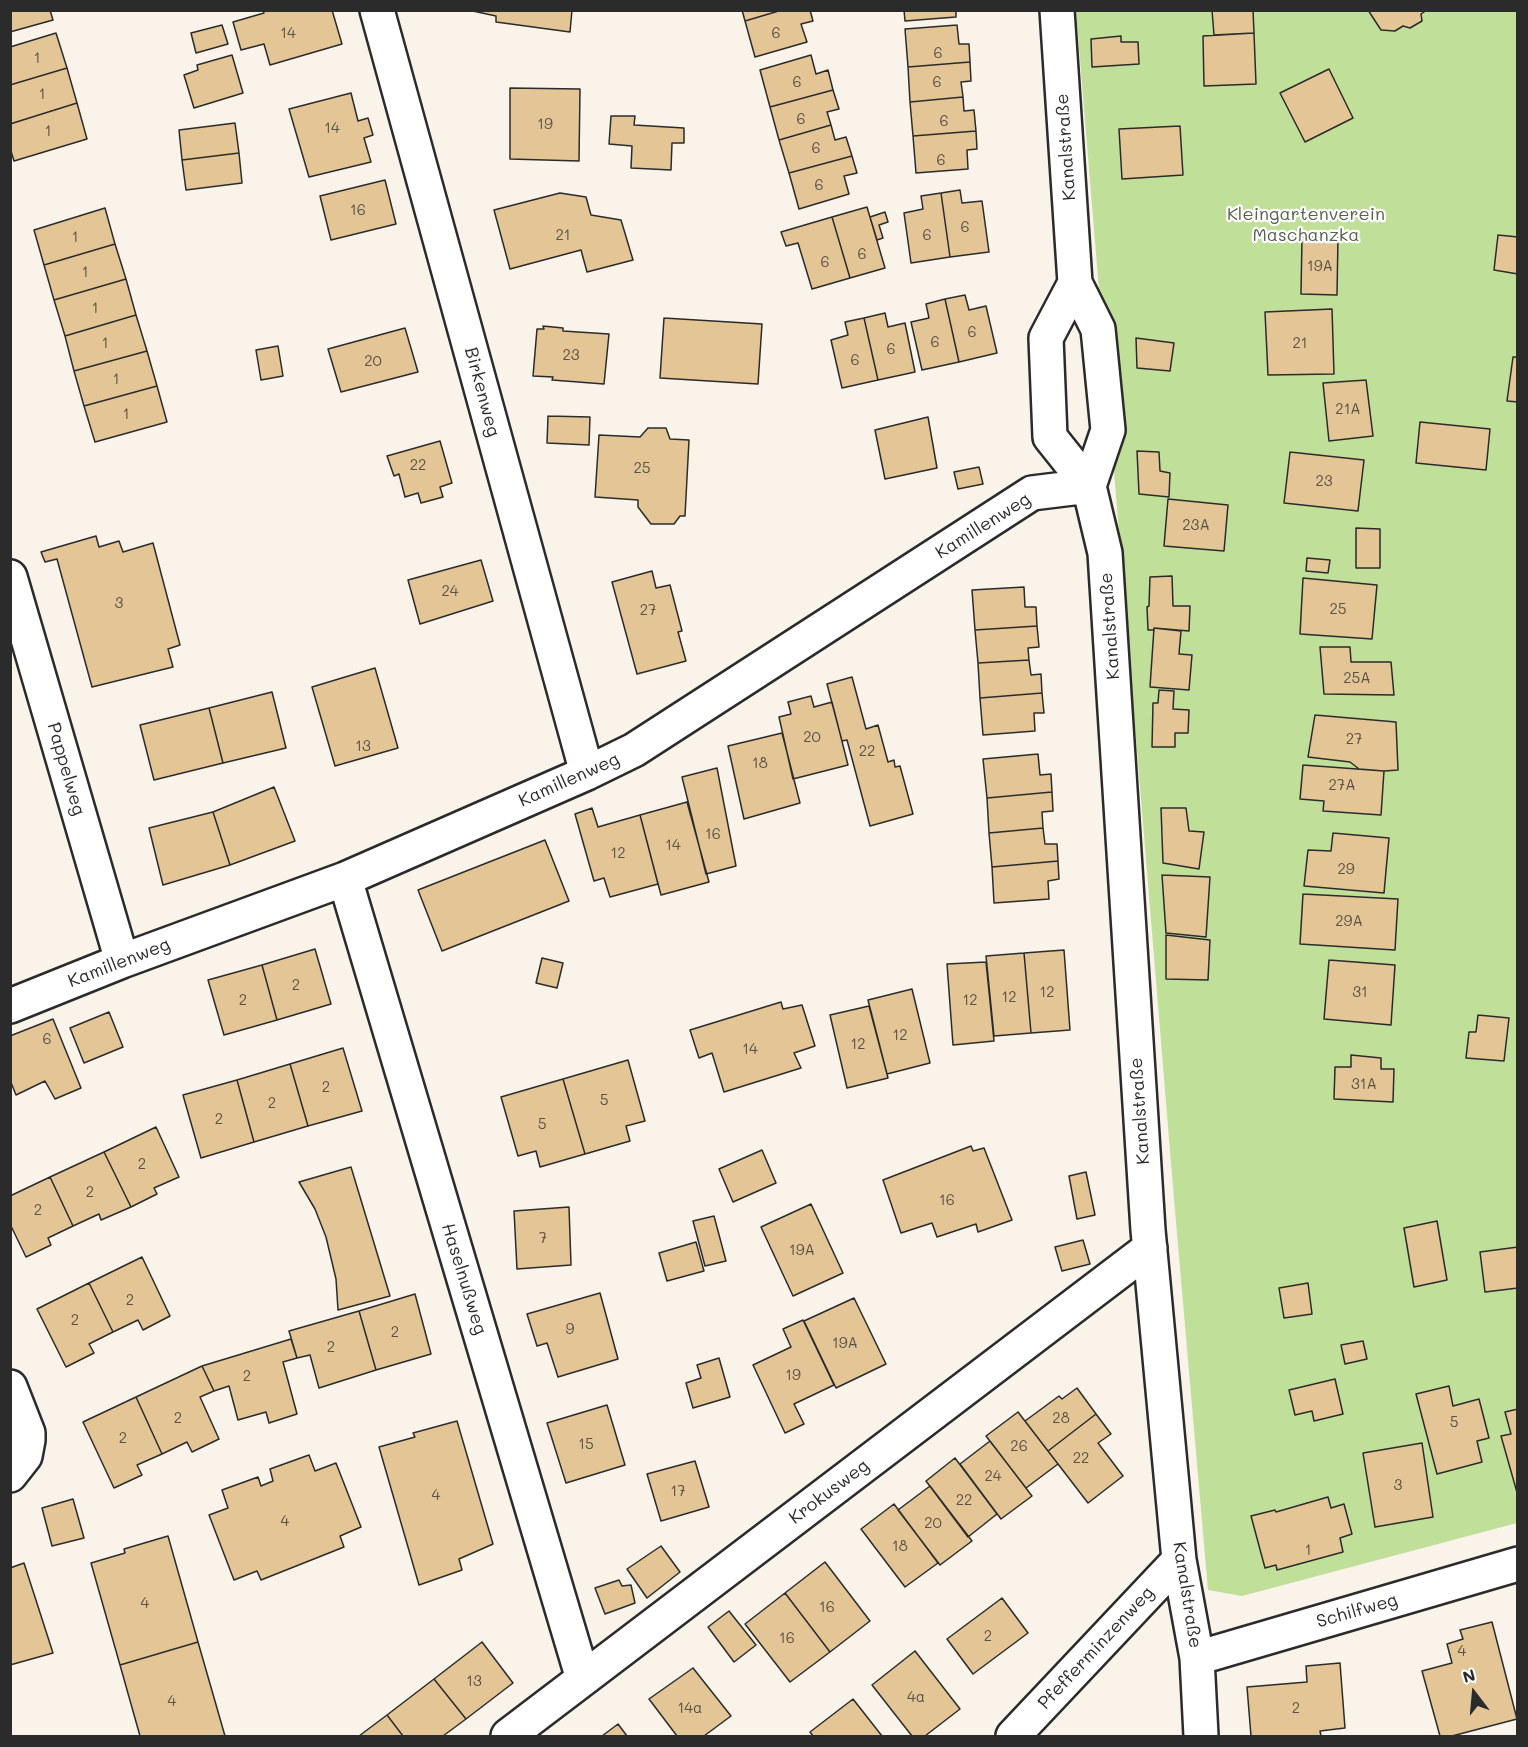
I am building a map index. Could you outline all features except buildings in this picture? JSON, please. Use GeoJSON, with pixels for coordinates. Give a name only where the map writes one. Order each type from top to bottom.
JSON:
{"type":"FeatureCollection","features":[{"type":"Feature","properties":{"kind":"street","name":"Birkenweg"},"geometry":{"type":"LineString","coordinates":[[377,10],[587,772]]}},
{"type":"Feature","properties":{"kind":"street","name":"Kanalstraße"},"geometry":{"type":"LineString","coordinates":[[1057,10],[1075,283],[1098,329],[1108,430],[1089,486]]}},
{"type":"Feature","properties":{"kind":"street","name":"Kanalstraße"},"geometry":{"type":"LineString","coordinates":[[1075,283],[1046,338],[1050,437],[1089,486],[1106,553],[1150,1248],[1179,1560],[1197,1658],[1201,1737]]}},
{"type":"Feature","properties":{"kind":"street","name":"Kamillenweg"},"geometry":{"type":"LineString","coordinates":[[10,1006],[122,961],[345,879],[634,750],[1032,493],[1089,486]]}},
{"type":"Feature","properties":{"kind":"street","name":"Pappelweg"},"geometry":{"type":"LineString","coordinates":[[10,577],[122,961]]}},
{"type":"Feature","properties":{"kind":"street","name":"Haselnußweg"},"geometry":{"type":"LineString","coordinates":[[345,879],[583,1679]]}},
{"type":"Feature","properties":{"kind":"street","name":"Krokusweg"},"geometry":{"type":"LineString","coordinates":[[508,1737],[1150,1248]]}},
{"type":"Feature","properties":{"kind":"street"},"geometry":{"type":"LineString","coordinates":[[10,1387],[28,1433],[28,1440],[25,1456],[10,1474]]}},
{"type":"Feature","properties":{"kind":"street","name":"Pfefferminzenweg"},"geometry":{"type":"LineString","coordinates":[[1013,1737],[1179,1560]]}},
{"type":"Feature","properties":{"kind":"street","name":"Schilfweg"},"geometry":{"type":"LineString","coordinates":[[1197,1658],[1518,1564]]}},
{"type":"Feature","properties":{"kind":"green space","name":"Kleingartenverein Maschanzka"},"geometry":{"type":"Polygon","coordinates":[[[1076,11],[1517,11],[1517,1523],[1242,1596],[1208,1590],[1076,11]]]}}]}
